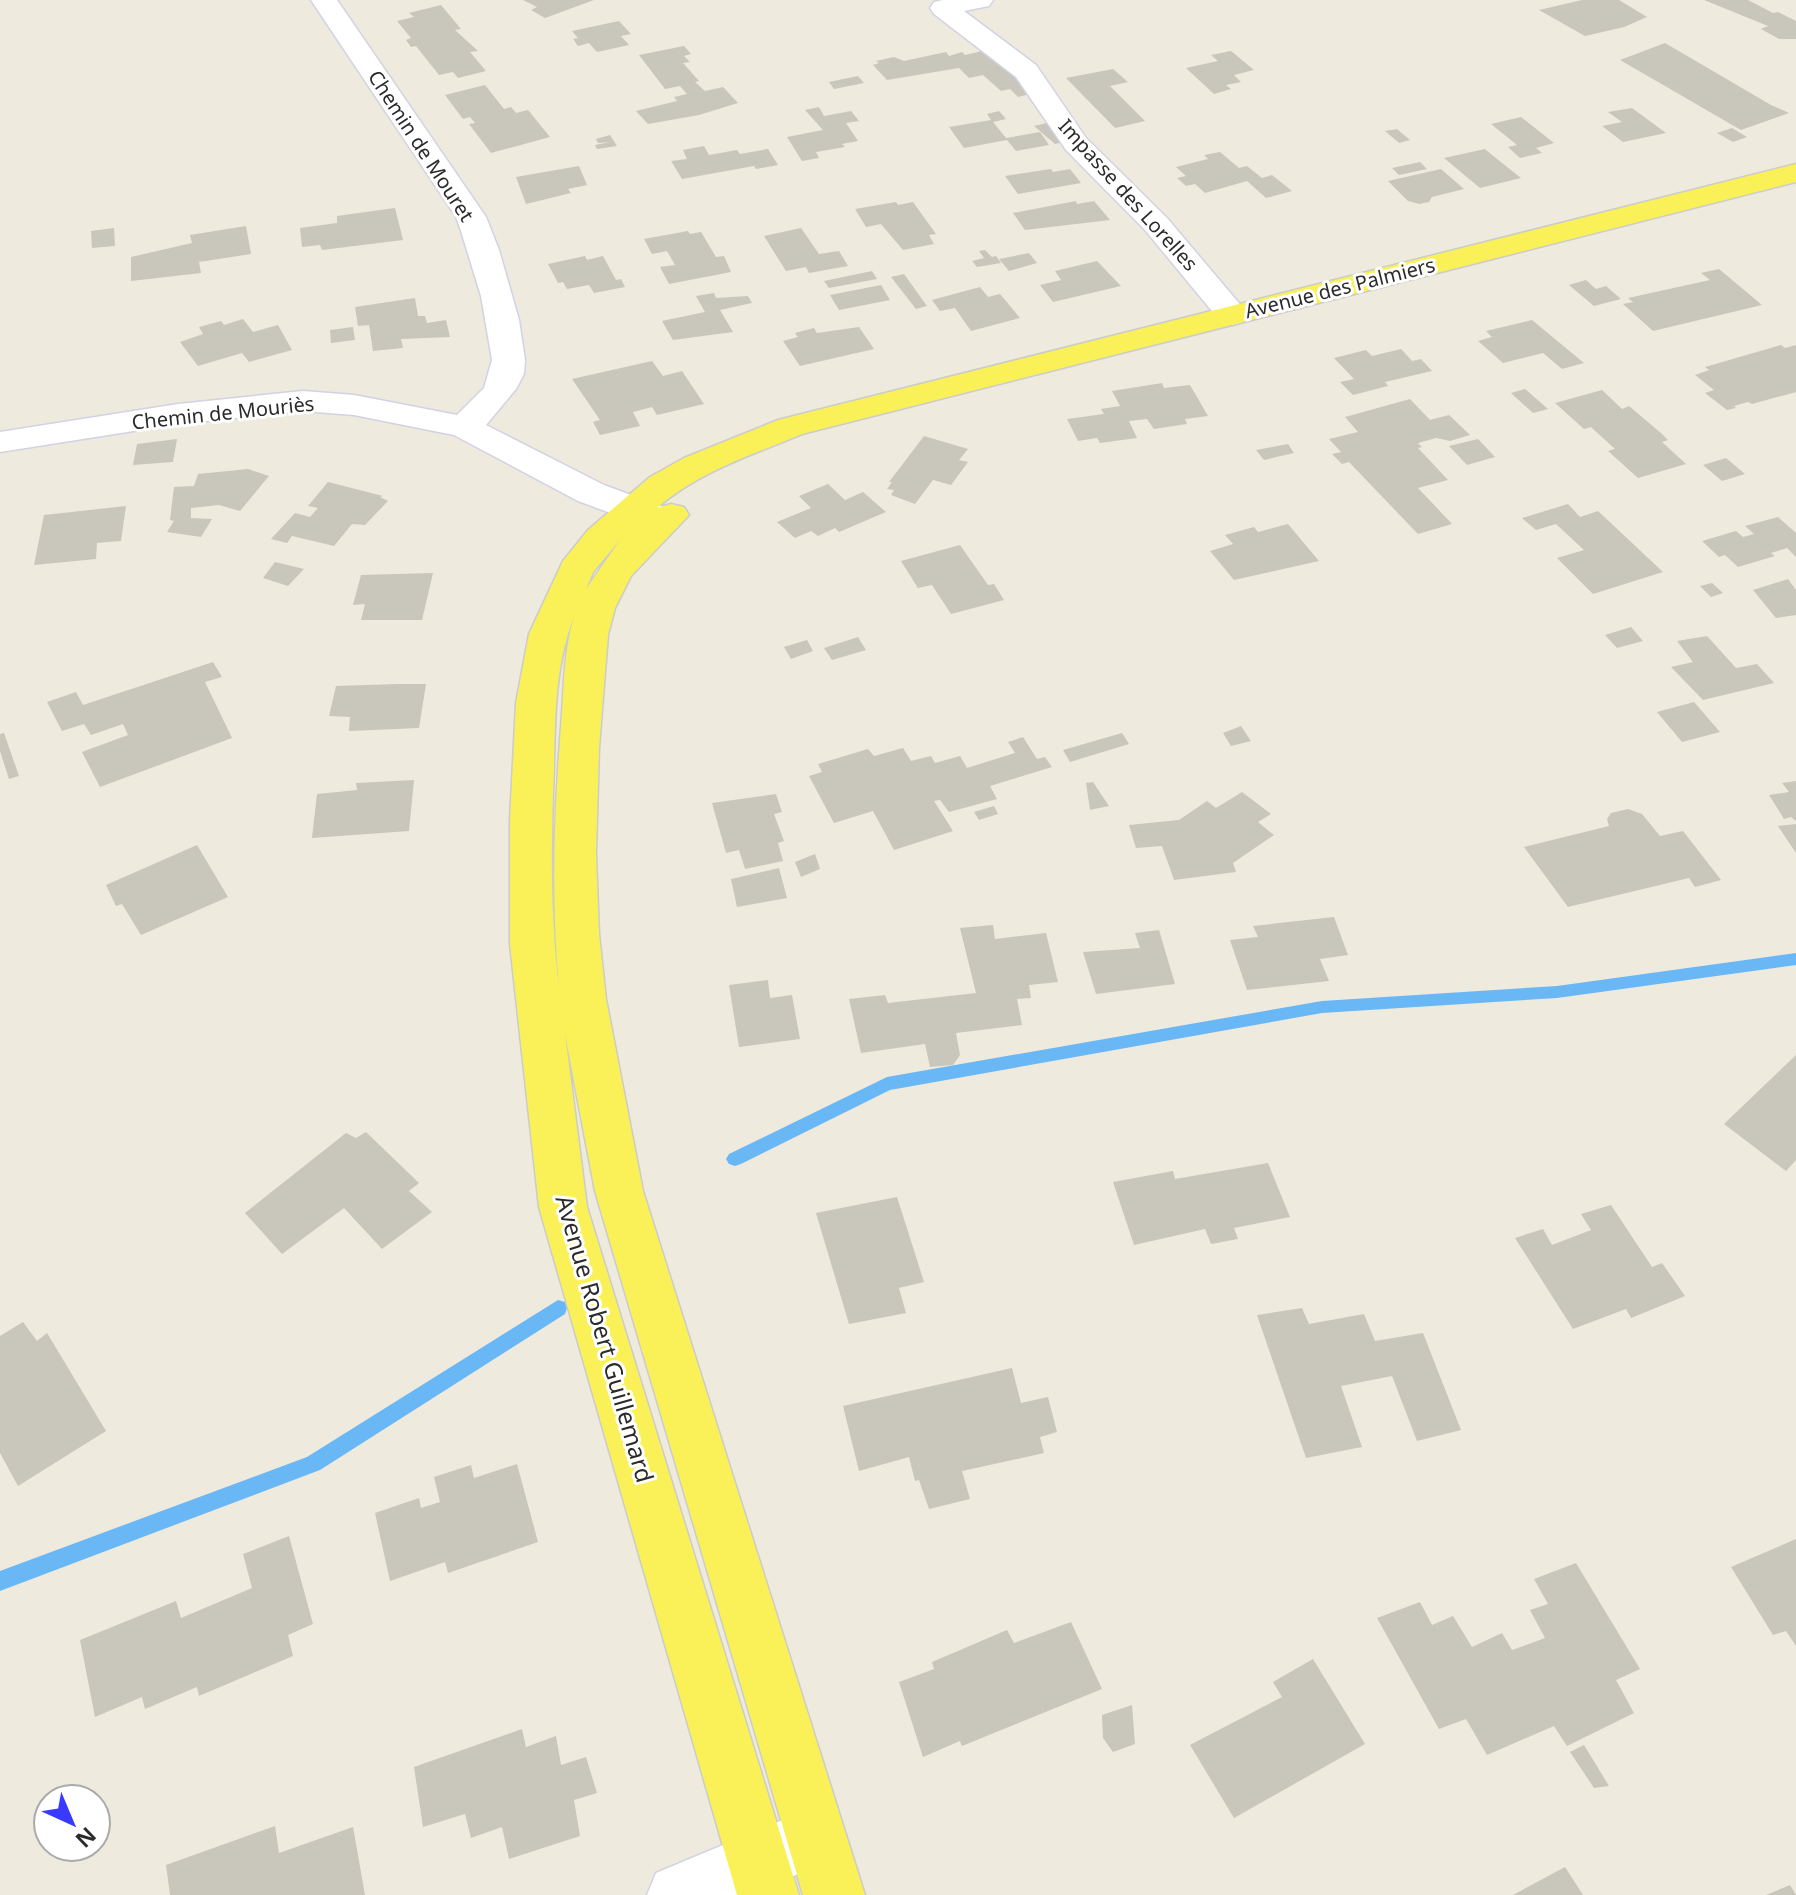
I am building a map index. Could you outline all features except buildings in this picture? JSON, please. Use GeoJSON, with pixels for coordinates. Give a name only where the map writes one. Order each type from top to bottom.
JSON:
{"type":"FeatureCollection","features":[{"type":"Feature","properties":{"kind":"main road","name":"Avenue des Palmiers"},"geometry":{"type":"LineString","coordinates":[[648,515],[756,459],[885,404],[1796,173]]}},
{"type":"Feature","properties":{"kind":"main road"},"geometry":{"type":"LineString","coordinates":[[648,515],[635,546],[614,572],[595,609],[585,667],[575,816],[577,935],[585,1008],[597,1088],[619,1191],[834,1895]]}},
{"type":"Feature","properties":{"kind":"main road","name":"Avenue Robert Guillemard"},"geometry":{"type":"LineString","coordinates":[[648,515],[601,538],[576,569],[548,634],[536,703],[531,820],[532,944],[563,1207],[764,1877]]}},
{"type":"Feature","properties":{"kind":"street","name":"Chemin de Mouret"},"geometry":{"type":"LineString","coordinates":[[324,0],[471,217],[481,242],[511,351],[507,375],[479,414],[464,427]]}},
{"type":"Feature","properties":{"kind":"street","name":"Impasse des Lorelles"},"geometry":{"type":"LineString","coordinates":[[980,0],[943,8],[1026,71],[1076,144],[1156,224],[1232,315]]}},
{"type":"Feature","properties":{"kind":"street","name":"Chemin de Mouriès"},"geometry":{"type":"LineString","coordinates":[[0,442],[178,414],[303,401],[368,407],[464,427],[591,493],[648,515]]}},
{"type":"Feature","properties":{"kind":"street"},"geometry":{"type":"LineString","coordinates":[[678,1895],[764,1877],[816,1836]]}},
{"type":"Feature","properties":{"kind":"waterway"},"geometry":{"type":"LineString","coordinates":[[735,1159],[887,1084],[1322,1007],[1557,992],[1796,959]]}},
{"type":"Feature","properties":{"kind":"waterway"},"geometry":{"type":"LineString","coordinates":[[0,1581],[313,1464],[558,1308]]}}]}
